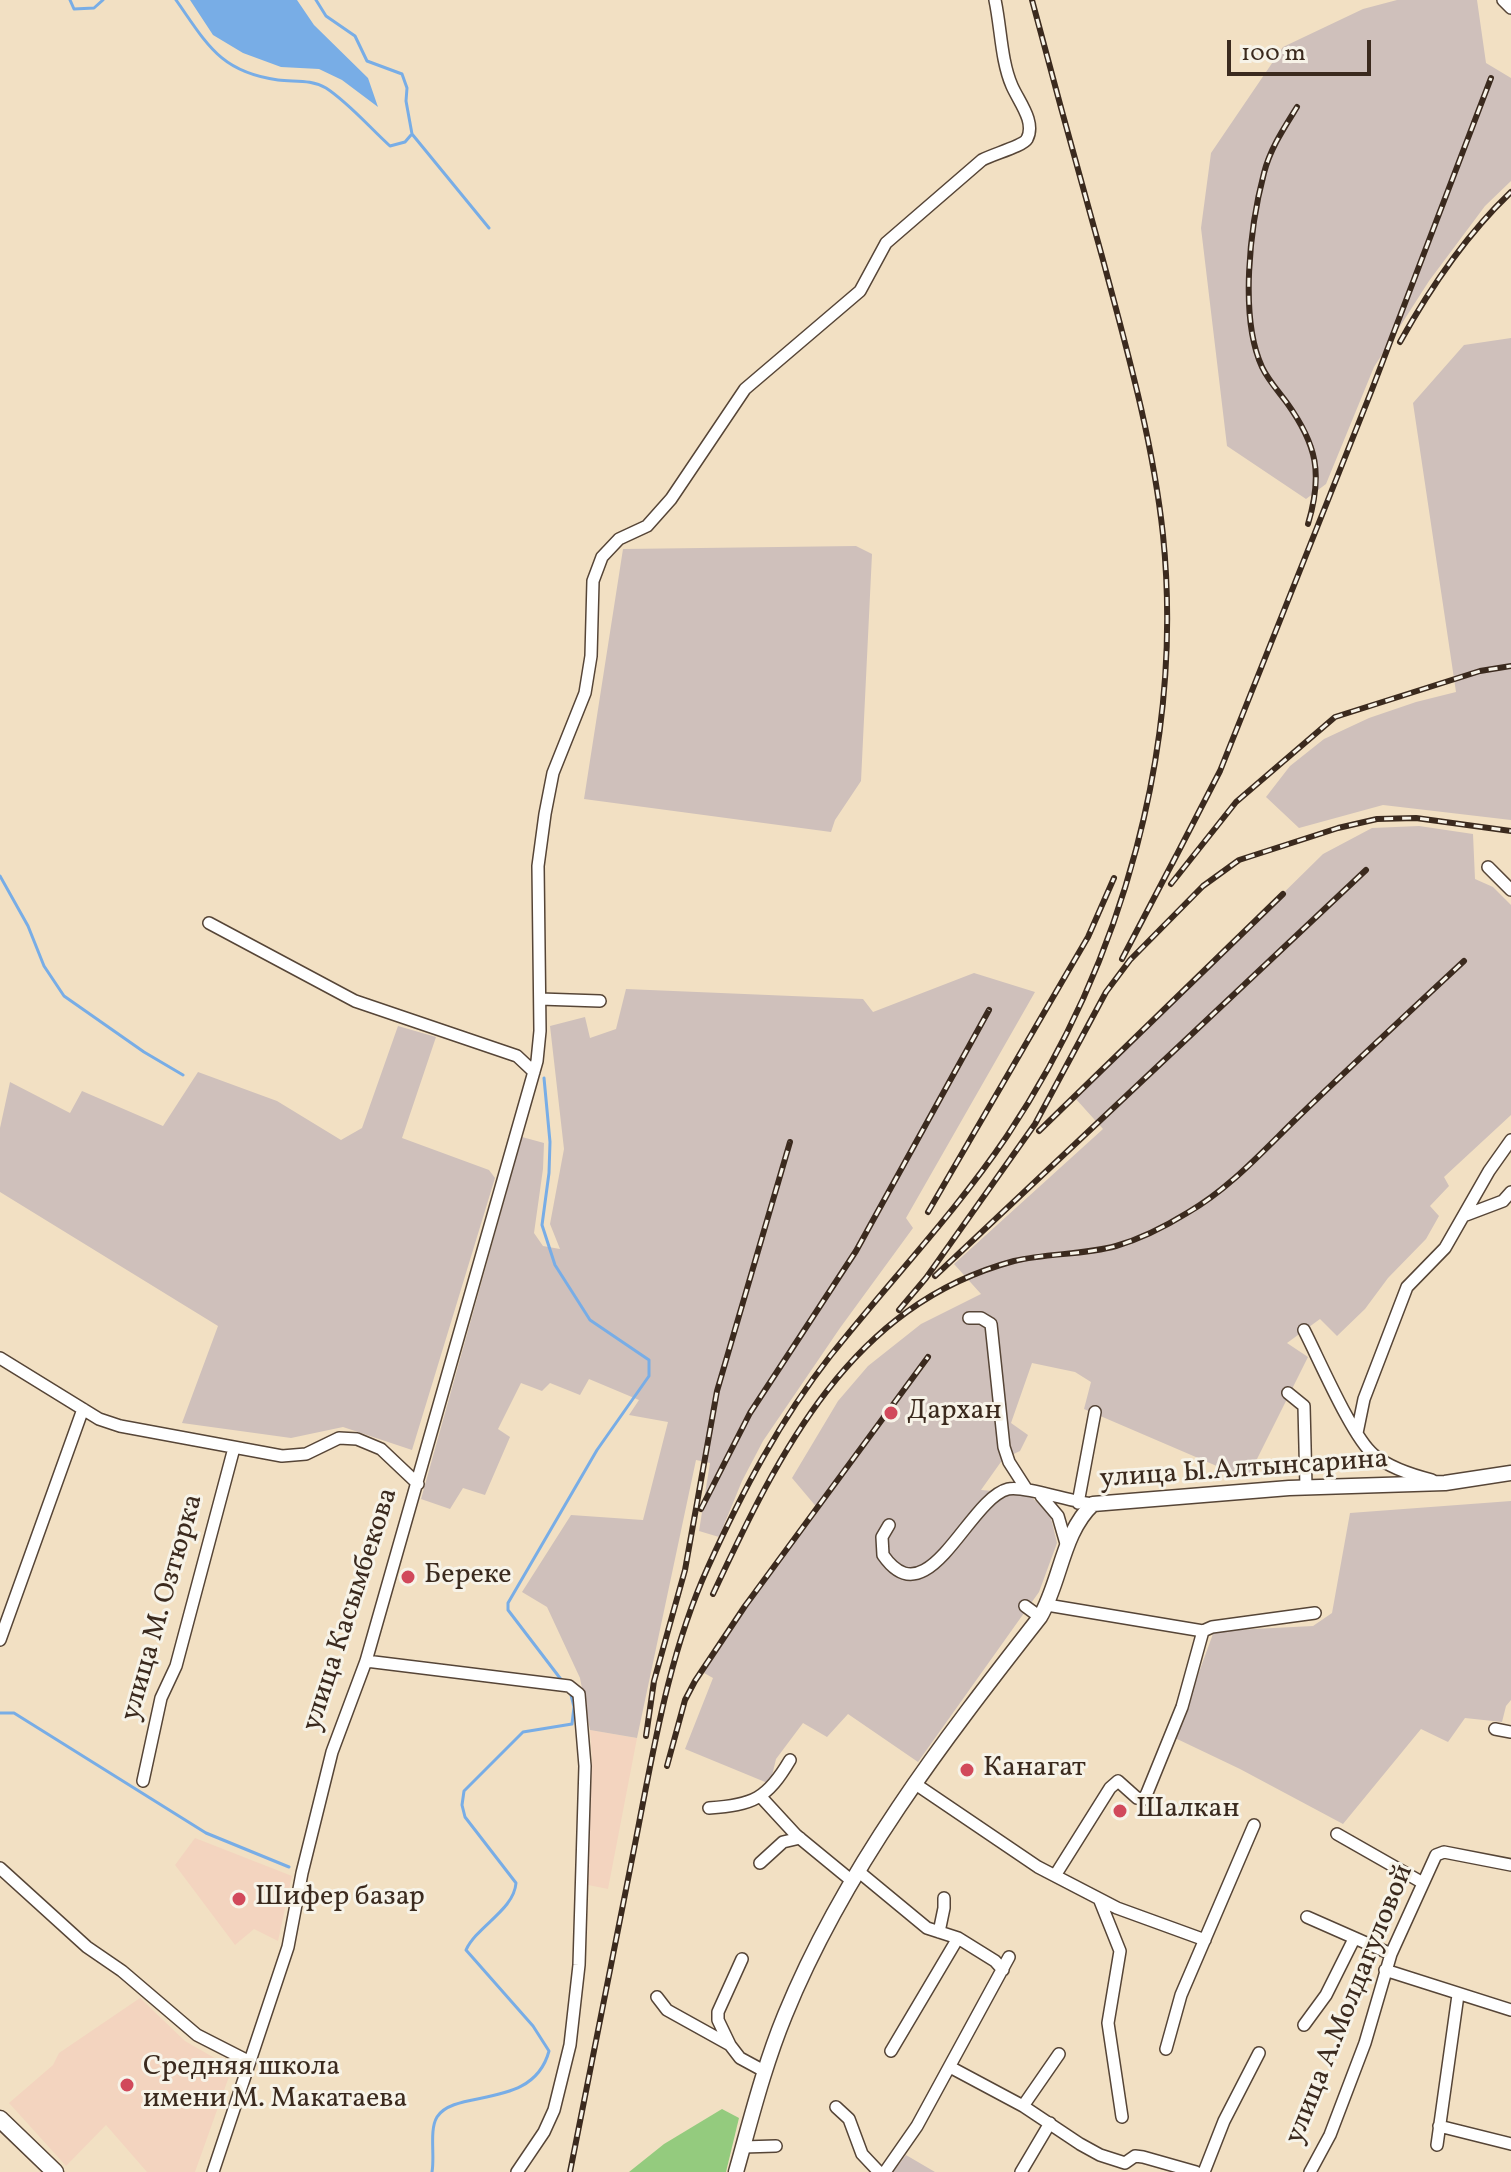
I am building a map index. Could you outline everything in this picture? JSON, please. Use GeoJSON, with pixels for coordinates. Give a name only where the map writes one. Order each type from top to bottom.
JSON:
{"type":"FeatureCollection","features":[{"type":"Feature","properties":{"kind":"main road"},"geometry":{"type":"LineString","coordinates":[[0,2119],[55,2172]]}},
{"type":"Feature","properties":{"kind":"street","name":"улица Касымбекова"},"geometry":{"type":"LineString","coordinates":[[213,2172],[288,1947],[302,1873],[332,1752],[366,1661],[535,1067],[540,1031],[538,866],[553,773],[585,693],[591,656],[593,581],[602,557],[619,539],[647,526],[671,499],[745,389],[860,291],[886,243],[982,160],[1000,150],[1020,146],[1028,137],[1029,122],[1010,82],[995,0]]}},
{"type":"Feature","properties":{"kind":"street"},"geometry":{"type":"LineString","coordinates":[[1503,0],[1511,8]]}},
{"type":"Feature","properties":{"kind":"street"},"geometry":{"type":"LineString","coordinates":[[1488,867],[1511,890]]}},
{"type":"Feature","properties":{"kind":"street"},"geometry":{"type":"LineString","coordinates":[[209,923],[355,1001],[517,1056],[535,1067]]}},
{"type":"Feature","properties":{"kind":"street"},"geometry":{"type":"LineString","coordinates":[[540,999],[600,1001]]}},
{"type":"Feature","properties":{"kind":"street"},"geometry":{"type":"LineString","coordinates":[[1357,1433],[1364,1399],[1407,1287],[1445,1248],[1489,1171],[1511,1140]]}},
{"type":"Feature","properties":{"kind":"street"},"geometry":{"type":"LineString","coordinates":[[1466,1215],[1503,1201],[1511,1192]]}},
{"type":"Feature","properties":{"kind":"street"},"geometry":{"type":"LineString","coordinates":[[969,1318],[981,1318],[991,1324],[1004,1447],[1009,1462],[1033,1492],[1054,1508],[1067,1547]]}},
{"type":"Feature","properties":{"kind":"street"},"geometry":{"type":"LineString","coordinates":[[1304,1330],[1357,1433],[1372,1454],[1392,1465],[1445,1483]]}},
{"type":"Feature","properties":{"kind":"street"},"geometry":{"type":"LineString","coordinates":[[0,1358],[99,1419],[120,1426],[282,1456],[306,1454],[339,1438],[357,1439],[381,1449],[418,1484]]}},
{"type":"Feature","properties":{"kind":"street"},"geometry":{"type":"LineString","coordinates":[[1288,1393],[1304,1406],[1306,1487]]}},
{"type":"Feature","properties":{"kind":"street"},"geometry":{"type":"LineString","coordinates":[[0,1640],[83,1409]]}},
{"type":"Feature","properties":{"kind":"street"},"geometry":{"type":"LineString","coordinates":[[889,1525],[882,1537],[883,1555],[900,1570],[917,1574],[929,1569],[947,1551],[994,1495],[1010,1488],[1085,1503],[1095,1412]]}},
{"type":"Feature","properties":{"kind":"street","name":"улица М. Озтюрка"},"geometry":{"type":"LineString","coordinates":[[143,1781],[161,1698],[176,1666],[234,1448]]}},
{"type":"Feature","properties":{"kind":"street","name":"улица Ы.Алтынсарина"},"geometry":{"type":"LineString","coordinates":[[736,2172],[764,2071],[798,1985],[855,1876],[914,1783],[1044,1611],[1085,1503],[1306,1487],[1445,1483],[1511,1473]]}},
{"type":"Feature","properties":{"kind":"street"},"geometry":{"type":"LineString","coordinates":[[1025,1606],[1203,1631],[1212,1627],[1315,1613]]}},
{"type":"Feature","properties":{"kind":"street"},"geometry":{"type":"LineString","coordinates":[[1056,1874],[1110,1788],[1118,1781],[1137,1798],[1144,1799],[1182,1707],[1203,1631]]}},
{"type":"Feature","properties":{"kind":"street"},"geometry":{"type":"LineString","coordinates":[[366,1661],[569,1686],[579,1694],[585,1766],[579,1965],[570,2045],[554,2110],[544,2132],[517,2172]]}},
{"type":"Feature","properties":{"kind":"street"},"geometry":{"type":"LineString","coordinates":[[1495,1729],[1511,1732]]}},
{"type":"Feature","properties":{"kind":"street"},"geometry":{"type":"LineString","coordinates":[[709,1808],[752,1802],[761,1797],[776,1782],[790,1760]]}},
{"type":"Feature","properties":{"kind":"street"},"geometry":{"type":"LineString","coordinates":[[914,1783],[1038,1867],[1056,1874],[1099,1900],[1205,1940]]}},
{"type":"Feature","properties":{"kind":"street"},"geometry":{"type":"LineString","coordinates":[[761,1797],[800,1838],[927,1928],[958,1938],[995,1961],[1003,1970]]}},
{"type":"Feature","properties":{"kind":"street"},"geometry":{"type":"LineString","coordinates":[[1166,2049],[1181,1995],[1254,1825]]}},
{"type":"Feature","properties":{"kind":"street"},"geometry":{"type":"LineString","coordinates":[[1337,1834],[1423,1883]]}},
{"type":"Feature","properties":{"kind":"street"},"geometry":{"type":"LineString","coordinates":[[760,1863],[783,1842],[800,1838]]}},
{"type":"Feature","properties":{"kind":"street","name":"улица А.Молдагуловой"},"geometry":{"type":"LineString","coordinates":[[1310,2172],[1330,2135],[1361,2054],[1391,1954],[1436,1855],[1444,1852],[1511,1865]]}},
{"type":"Feature","properties":{"kind":"street"},"geometry":{"type":"LineString","coordinates":[[0,1868],[87,1947],[122,1971],[197,2035],[248,2061]]}},
{"type":"Feature","properties":{"kind":"street"},"geometry":{"type":"LineString","coordinates":[[939,1932],[944,1898]]}},
{"type":"Feature","properties":{"kind":"street"},"geometry":{"type":"LineString","coordinates":[[1099,1900],[1120,1951],[1108,2023],[1122,2117]]}},
{"type":"Feature","properties":{"kind":"street"},"geometry":{"type":"LineString","coordinates":[[1307,1917],[1391,1954]]}},
{"type":"Feature","properties":{"kind":"street"},"geometry":{"type":"LineString","coordinates":[[891,2051],[958,1938]]}},
{"type":"Feature","properties":{"kind":"street"},"geometry":{"type":"LineString","coordinates":[[1304,2025],[1326,1995],[1354,1939]]}},
{"type":"Feature","properties":{"kind":"street"},"geometry":{"type":"LineString","coordinates":[[885,2172],[917,2126],[1009,1957]]}},
{"type":"Feature","properties":{"kind":"street"},"geometry":{"type":"LineString","coordinates":[[742,1959],[718,2012],[718,2020],[740,2058],[764,2071]]}},
{"type":"Feature","properties":{"kind":"street"},"geometry":{"type":"LineString","coordinates":[[1385,1970],[1511,2010]]}},
{"type":"Feature","properties":{"kind":"street"},"geometry":{"type":"LineString","coordinates":[[1437,2145],[1458,1995]]}},
{"type":"Feature","properties":{"kind":"street"},"geometry":{"type":"LineString","coordinates":[[657,1997],[677,2017],[730,2045]]}},
{"type":"Feature","properties":{"kind":"street"},"geometry":{"type":"LineString","coordinates":[[1204,2172],[1224,2121],[1259,2053]]}},
{"type":"Feature","properties":{"kind":"street"},"geometry":{"type":"LineString","coordinates":[[1023,2106],[1059,2054]]}},
{"type":"Feature","properties":{"kind":"street"},"geometry":{"type":"LineString","coordinates":[[950,2067],[1023,2106],[1100,2155],[1130,2166],[1135,2156],[1196,2172]]}},
{"type":"Feature","properties":{"kind":"street"},"geometry":{"type":"LineString","coordinates":[[836,2107],[849,2119],[862,2154],[879,2172]]}},
{"type":"Feature","properties":{"kind":"street"},"geometry":{"type":"LineString","coordinates":[[1021,2172],[1050,2123]]}},
{"type":"Feature","properties":{"kind":"street"},"geometry":{"type":"LineString","coordinates":[[1439,2126],[1511,2144]]}},
{"type":"Feature","properties":{"kind":"street"},"geometry":{"type":"LineString","coordinates":[[743,2147],[776,2146]]}},
{"type":"Feature","properties":{"kind":"shaded area"},"geometry":{"type":"Polygon","coordinates":[[[1397,0],[1477,0],[1486,63],[1511,78],[1511,181],[1485,206],[1429,281],[1374,367],[1326,484],[1306,499],[1227,446],[1201,228],[1211,153],[1283,47],[1363,9],[1397,0]]]}},
{"type":"Feature","properties":{"kind":"shaded area"},"geometry":{"type":"Polygon","coordinates":[[[1511,338],[1511,820],[1383,805],[1299,828],[1266,797],[1290,766],[1324,739],[1369,718],[1456,692],[1413,403],[1464,345],[1511,338]]]}},
{"type":"Feature","properties":{"kind":"shaded area"},"geometry":{"type":"Polygon","coordinates":[[[856,546],[872,554],[861,781],[835,820],[831,832],[584,799],[623,549],[856,546]]]}},
{"type":"Feature","properties":{"kind":"shaded area"},"geometry":{"type":"Polygon","coordinates":[[[1419,826],[1473,834],[1475,879],[1493,887],[1511,905],[1511,1115],[1444,1177],[1449,1186],[1430,1206],[1439,1216],[1426,1239],[1388,1278],[1365,1309],[1337,1336],[1320,1319],[1287,1343],[1308,1357],[1247,1479],[1084,1409],[1091,1382],[1075,1372],[1032,1363],[1011,1423],[1028,1435],[1020,1451],[1003,1459],[981,1490],[1028,1494],[1050,1514],[1057,1543],[1039,1592],[918,1762],[848,1714],[827,1737],[803,1723],[776,1759],[770,1784],[685,1749],[713,1678],[704,1673],[729,1630],[819,1510],[792,1478],[838,1401],[868,1366],[921,1324],[981,1294],[954,1264],[1103,1129],[1075,1098],[1323,854],[1372,828],[1419,826]]]}},
{"type":"Feature","properties":{"kind":"shaded area"},"geometry":{"type":"Polygon","coordinates":[[[974,973],[1035,992],[906,1218],[913,1228],[763,1441],[742,1481],[719,1537],[699,1531],[710,1463],[696,1460],[637,1738],[590,1730],[580,1678],[547,1607],[522,1592],[571,1515],[643,1520],[668,1422],[629,1415],[639,1400],[589,1379],[580,1395],[550,1383],[542,1391],[521,1383],[498,1429],[510,1437],[485,1495],[463,1488],[450,1509],[421,1499],[522,1137],[544,1143],[534,1233],[543,1246],[560,1249],[550,1224],[564,1149],[550,1026],[585,1017],[590,1038],[616,1029],[626,989],[863,999],[873,1012],[974,973]]]}},
{"type":"Feature","properties":{"kind":"shaded area"},"geometry":{"type":"Polygon","coordinates":[[[398,1026],[436,1037],[402,1138],[489,1170],[495,1178],[412,1450],[343,1427],[291,1438],[182,1423],[218,1326],[0,1192],[0,1128],[10,1082],[70,1113],[82,1091],[163,1126],[198,1072],[277,1101],[341,1140],[362,1128],[398,1026]]]}},
{"type":"Feature","properties":{"kind":"shaded area"},"geometry":{"type":"Polygon","coordinates":[[[1511,1501],[1511,1700],[1502,1722],[1465,1718],[1448,1742],[1421,1729],[1343,1824],[1175,1738],[1214,1631],[1313,1626],[1332,1613],[1350,1513],[1511,1501]]]}},
{"type":"Feature","properties":{"kind":"shaded area"},"geometry":{"type":"Polygon","coordinates":[[[590,1730],[637,1738],[608,1889],[588,1885],[590,1730]]]}},
{"type":"Feature","properties":{"kind":"shaded area","name":"Шифер базар"},"geometry":{"type":"Polygon","coordinates":[[[195,1838],[292,1876],[278,1941],[254,1929],[235,1945],[175,1865],[195,1838]]]}},
{"type":"Feature","properties":{"kind":"shaded area","name":"Средняя школа имени М. Макатаева"},"geometry":{"type":"Polygon","coordinates":[[[140,1998],[185,2041],[232,2068],[195,2172],[147,2172],[106,2125],[66,2166],[9,2103],[53,2065],[59,2053],[140,1998]]]}},
{"type":"Feature","properties":{"kind":"shaded area"},"geometry":{"type":"Polygon","coordinates":[[[906,2155],[935,2172],[893,2172],[906,2155]]]}},
{"type":"Feature","properties":{"kind":"green space"},"geometry":{"type":"Polygon","coordinates":[[[722,2109],[739,2118],[726,2172],[629,2172],[664,2144],[722,2109]]]}},
{"type":"Feature","properties":{"kind":"water"},"geometry":{"type":"Polygon","coordinates":[[[190,0],[297,0],[314,25],[368,78],[378,107],[342,80],[319,69],[281,67],[243,53],[213,35],[190,0]]]}},
{"type":"Feature","properties":{"kind":"waterway"},"geometry":{"type":"LineString","coordinates":[[70,0],[74,9],[94,8],[103,0]]}},
{"type":"Feature","properties":{"kind":"waterway"},"geometry":{"type":"LineString","coordinates":[[176,0],[207,43],[228,63],[258,76],[309,82],[326,88],[390,146],[405,142],[411,135]]}},
{"type":"Feature","properties":{"kind":"waterway"},"geometry":{"type":"LineString","coordinates":[[316,0],[326,16],[355,36],[367,61],[402,74],[407,88],[412,134],[489,228]]}},
{"type":"Feature","properties":{"kind":"waterway"},"geometry":{"type":"LineString","coordinates":[[0,876],[28,926],[44,966],[64,996],[144,1052],[183,1075]]}},
{"type":"Feature","properties":{"kind":"waterway"},"geometry":{"type":"LineString","coordinates":[[544,1078],[550,1142],[542,1225],[555,1265],[590,1320],[649,1360],[649,1376],[597,1450],[508,1603],[508,1610],[563,1682]]}},
{"type":"Feature","properties":{"kind":"waterway"},"geometry":{"type":"LineString","coordinates":[[432,2172],[433,2129],[437,2117],[446,2108],[511,2091],[527,2083],[540,2070],[549,2051],[533,2026],[466,1950],[509,1901],[516,1883],[465,1817],[462,1805],[464,1791],[523,1732],[572,1724],[574,1707],[570,1691]]}},
{"type":"Feature","properties":{"kind":"waterway"},"geometry":{"type":"LineString","coordinates":[[0,1713],[14,1713],[206,1833],[289,1867]]}},
{"type":"Feature","properties":{"kind":"railway"},"geometry":{"type":"LineString","coordinates":[[570,2172],[649,1770],[664,1701],[694,1600],[734,1511],[795,1405],[831,1355],[987,1165],[1048,1069],[1083,998],[1113,924],[1136,848],[1153,771],[1164,692],[1167,613],[1159,500],[1130,362],[1032,0]]}},
{"type":"Feature","properties":{"kind":"railway"},"geometry":{"type":"LineString","coordinates":[[1172,864],[1220,771],[1371,392],[1491,78]]}},
{"type":"Feature","properties":{"kind":"railway"},"geometry":{"type":"LineString","coordinates":[[1297,107],[1282,131],[1264,173],[1251,244],[1249,298],[1255,346],[1262,367],[1297,418],[1311,447],[1316,475],[1308,524]]}},
{"type":"Feature","properties":{"kind":"railway"},"geometry":{"type":"LineString","coordinates":[[1400,342],[1450,263],[1511,192]]}},
{"type":"Feature","properties":{"kind":"railway"},"geometry":{"type":"LineString","coordinates":[[1171,884],[1236,802],[1335,717],[1480,671],[1511,666]]}},
{"type":"Feature","properties":{"kind":"railway"},"geometry":{"type":"LineString","coordinates":[[899,1310],[926,1278],[1035,1124],[1106,992],[1130,960],[1203,886],[1239,860],[1338,828],[1377,819],[1416,818],[1511,831]]}},
{"type":"Feature","properties":{"kind":"railway"},"geometry":{"type":"LineString","coordinates":[[1122,959],[1176,856]]}},
{"type":"Feature","properties":{"kind":"railway"},"geometry":{"type":"LineString","coordinates":[[935,1276],[1366,870]]}},
{"type":"Feature","properties":{"kind":"railway"},"geometry":{"type":"LineString","coordinates":[[928,1212],[1088,937],[1114,878]]}},
{"type":"Feature","properties":{"kind":"railway"},"geometry":{"type":"LineString","coordinates":[[1039,1131],[1283,894]]}},
{"type":"Feature","properties":{"kind":"railway"},"geometry":{"type":"LineString","coordinates":[[713,1594],[794,1438],[827,1391],[864,1349],[907,1312],[957,1282],[1014,1261],[1091,1251],[1134,1240],[1202,1203],[1245,1169],[1464,961]]}},
{"type":"Feature","properties":{"kind":"railway"},"geometry":{"type":"LineString","coordinates":[[701,1509],[750,1413],[856,1251],[989,1010]]}},
{"type":"Feature","properties":{"kind":"railway"},"geometry":{"type":"LineString","coordinates":[[646,1736],[654,1681],[685,1570],[717,1391],[790,1142]]}},
{"type":"Feature","properties":{"kind":"railway"},"geometry":{"type":"LineString","coordinates":[[667,1766],[685,1700],[695,1681],[745,1606],[928,1357]]}},
{"type":"Feature","properties":{"kind":"place","name":"Дархан"},"geometry":{"type":"Point","coordinates":[891,1413]}},
{"type":"Feature","properties":{"kind":"place","name":"Береке"},"geometry":{"type":"Point","coordinates":[408,1577]}},
{"type":"Feature","properties":{"kind":"place","name":"Канагат"},"geometry":{"type":"Point","coordinates":[967,1770]}},
{"type":"Feature","properties":{"kind":"place","name":"Шалкан"},"geometry":{"type":"Point","coordinates":[1120,1811]}},
{"type":"Feature","properties":{"kind":"place","name":"Шифер базар"},"geometry":{"type":"Point","coordinates":[239,1899]}},
{"type":"Feature","properties":{"kind":"place","name":"Средняя школа имени М. Макатаева"},"geometry":{"type":"Point","coordinates":[127,2085]}}]}
